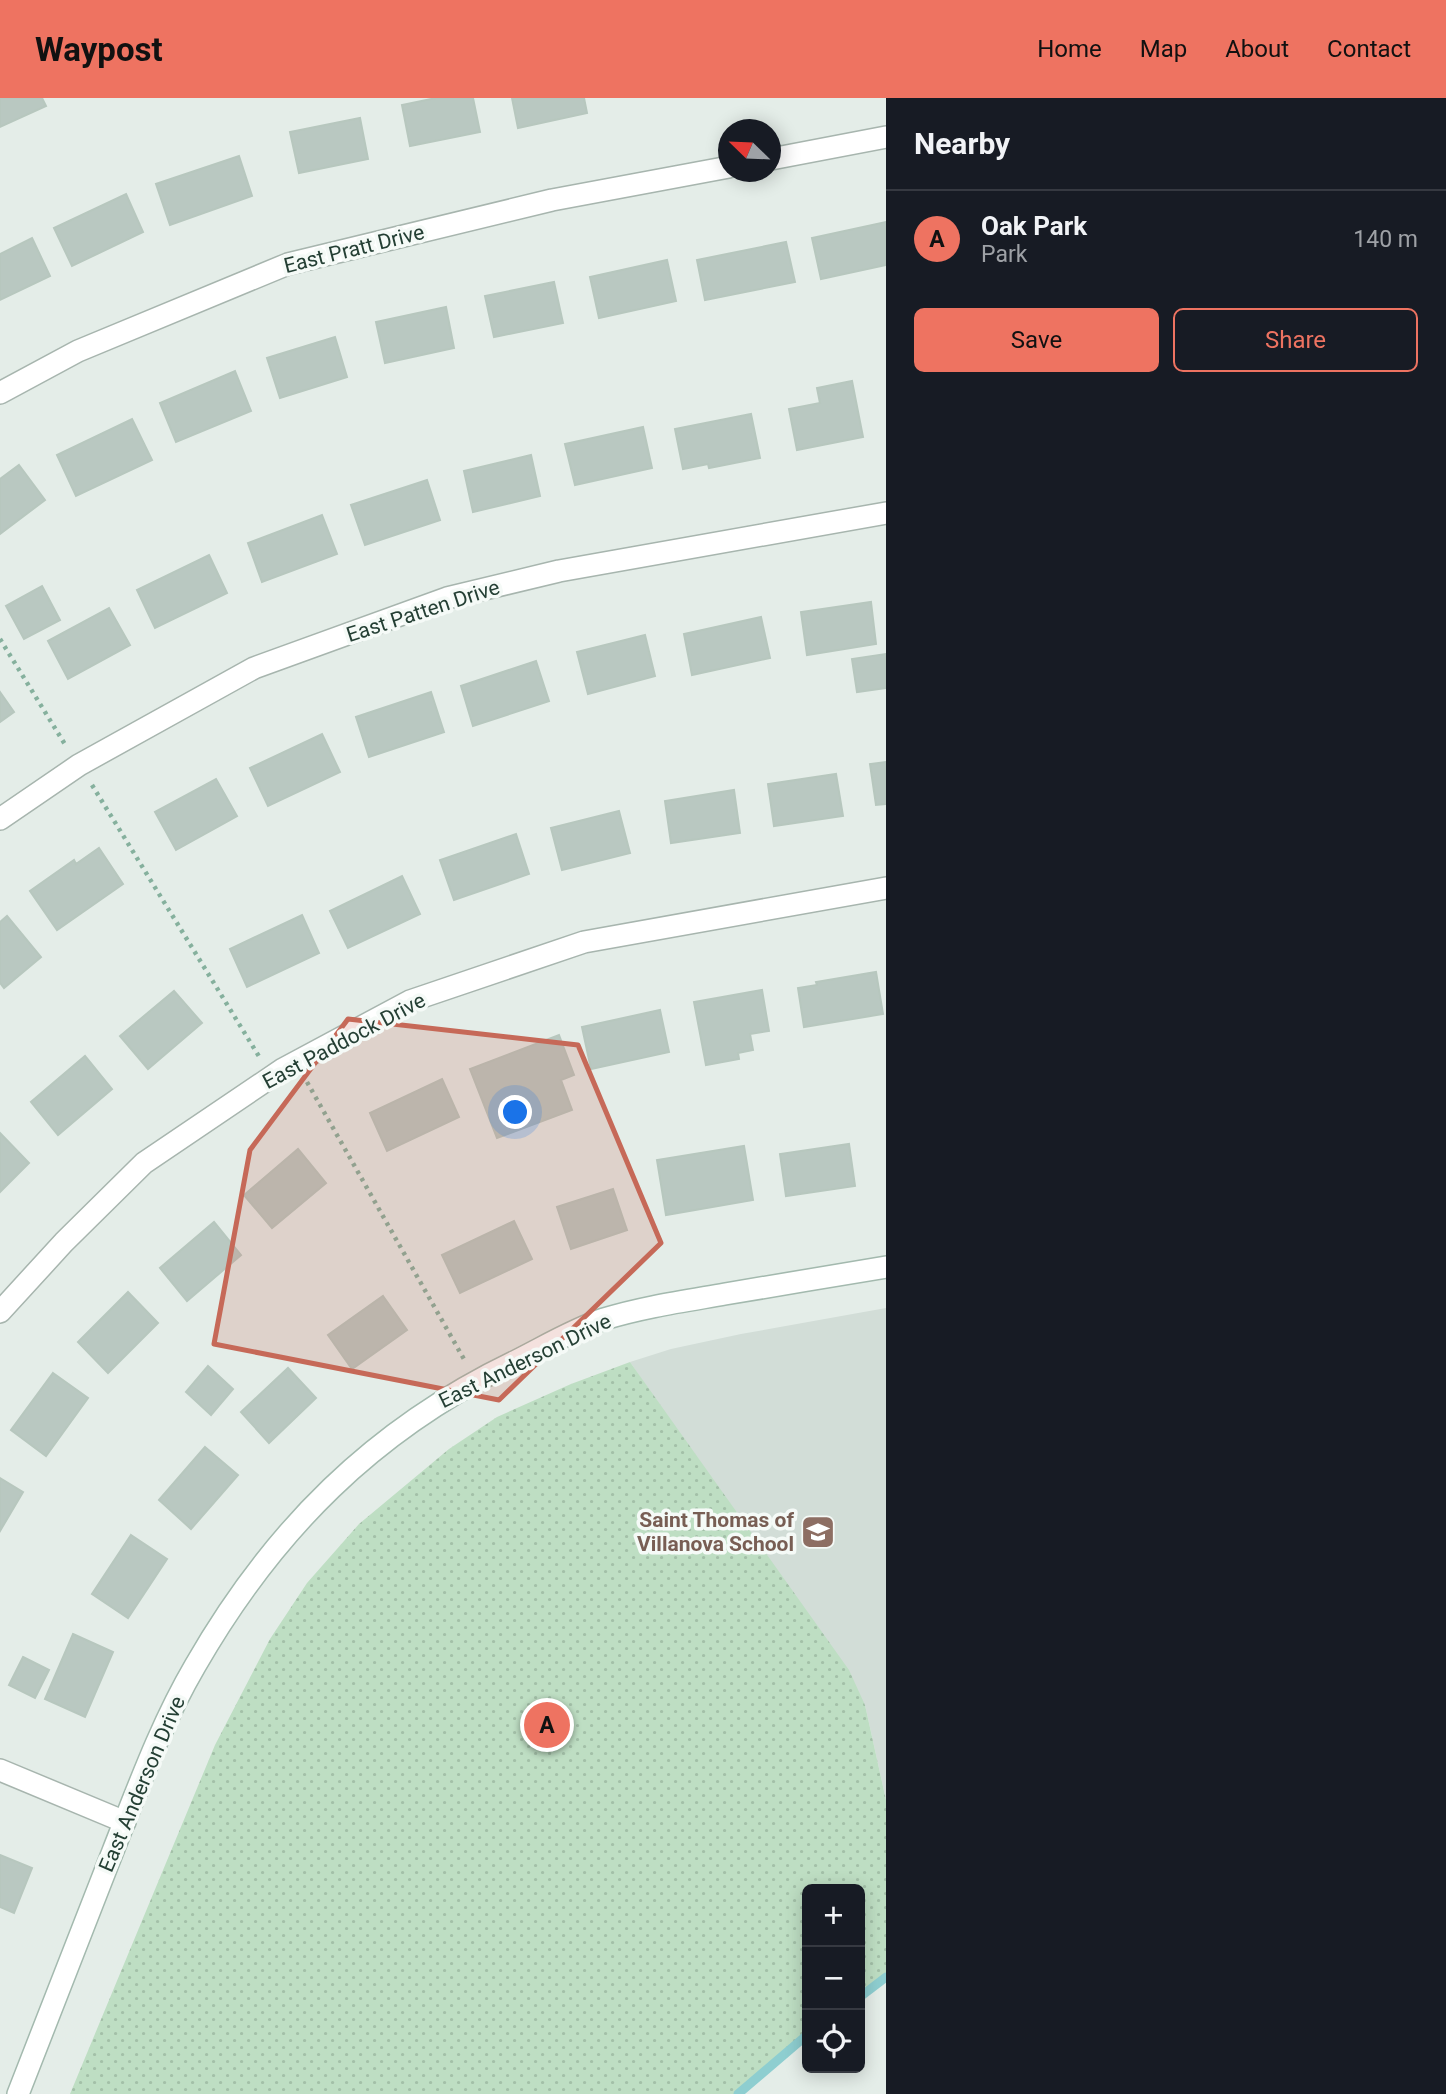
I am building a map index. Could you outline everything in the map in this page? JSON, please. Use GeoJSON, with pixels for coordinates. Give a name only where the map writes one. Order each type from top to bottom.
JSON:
{"type":"FeatureCollection","features":[{"type":"Feature","properties":{"kind":"street"},"geometry":{"type":"LineString","coordinates":[[781,157],[886,137]]}},
{"type":"Feature","properties":{"kind":"street","name":"East Pratt Drive"},"geometry":{"type":"LineString","coordinates":[[0,393],[78,351],[288,264],[552,200],[718,169]]}},
{"type":"Feature","properties":{"kind":"street","name":"East Patten Drive"},"geometry":{"type":"LineString","coordinates":[[0,819],[79,765],[254,668],[447,598],[559,571],[886,513]]}},
{"type":"Feature","properties":{"kind":"street","name":"East Paddock Drive"},"geometry":{"type":"LineString","coordinates":[[0,1312],[64,1242],[144,1163],[283,1069],[410,1001],[584,942],[886,888]]}},
{"type":"Feature","properties":{"kind":"street","name":"East Anderson Drive"},"geometry":{"type":"LineString","coordinates":[[18,2094],[125,1822],[178,1697],[211,1639],[267,1558],[311,1509],[380,1443],[431,1407],[476,1380],[601,1320],[661,1305],[886,1267]]}},
{"type":"Feature","properties":{"kind":"street"},"geometry":{"type":"LineString","coordinates":[[0,1769],[125,1822]]}},
{"type":"Feature","properties":{"kind":"path"},"geometry":{"type":"LineString","coordinates":[[0,639],[261,1060],[307,1083],[476,1380]]}},
{"type":"Feature","properties":{"kind":"highlighted area"},"geometry":{"type":"Polygon","coordinates":[[[348,1019],[578,1045],[661,1243],[499,1400],[214,1344],[250,1150],[348,1019]]]}},
{"type":"Feature","properties":{"kind":"shaded area","name":"Saint Thomas of Villanova School"},"geometry":{"type":"Polygon","coordinates":[[[886,1308],[886,1800],[865,1705],[630,1362],[671,1349],[741,1334],[886,1308]]]}},
{"type":"Feature","properties":{"kind":"green space"},"geometry":{"type":"Polygon","coordinates":[[[630,1362],[849,1670],[865,1705],[886,1800],[886,1977],[865,1993],[865,1884],[802,1884],[802,2039],[738,2094],[70,2094],[215,1745],[270,1639],[307,1583],[359,1524],[449,1449],[497,1417],[571,1384],[630,1362]]]}},
{"type":"Feature","properties":{"kind":"building"},"geometry":{"type":"Polygon","coordinates":[[[0,98],[42,98],[46,106],[0,127],[0,98]]]}},
{"type":"Feature","properties":{"kind":"building"},"geometry":{"type":"Polygon","coordinates":[[[436,98],[473,98],[480,132],[410,146],[402,105],[436,98]]]}},
{"type":"Feature","properties":{"kind":"building"},"geometry":{"type":"Polygon","coordinates":[[[512,98],[584,98],[587,113],[518,128],[512,98]]]}},
{"type":"Feature","properties":{"kind":"building"},"geometry":{"type":"Polygon","coordinates":[[[360,118],[368,159],[299,173],[290,132],[360,118]]]}},
{"type":"Feature","properties":{"kind":"building"},"geometry":{"type":"Polygon","coordinates":[[[239,156],[252,196],[170,225],[156,184],[239,156]]]}},
{"type":"Feature","properties":{"kind":"building"},"geometry":{"type":"Polygon","coordinates":[[[126,194],[143,232],[72,266],[54,228],[126,194]]]}},
{"type":"Feature","properties":{"kind":"building"},"geometry":{"type":"Polygon","coordinates":[[[886,222],[886,265],[821,279],[812,238],[886,222]]]}},
{"type":"Feature","properties":{"kind":"building"},"geometry":{"type":"Polygon","coordinates":[[[32,238],[50,276],[0,300],[0,254],[32,238]]]}},
{"type":"Feature","properties":{"kind":"building"},"geometry":{"type":"Polygon","coordinates":[[[786,242],[795,282],[705,300],[697,260],[786,242]]]}},
{"type":"Feature","properties":{"kind":"building"},"geometry":{"type":"Polygon","coordinates":[[[667,260],[676,301],[599,318],[590,277],[667,260]]]}},
{"type":"Feature","properties":{"kind":"building"},"geometry":{"type":"Polygon","coordinates":[[[554,282],[563,323],[494,337],[485,296],[554,282]]]}},
{"type":"Feature","properties":{"kind":"building"},"geometry":{"type":"Polygon","coordinates":[[[446,307],[454,348],[385,363],[376,322],[446,307]]]}},
{"type":"Feature","properties":{"kind":"building"},"geometry":{"type":"Polygon","coordinates":[[[335,337],[347,377],[280,398],[267,358],[335,337]]]}},
{"type":"Feature","properties":{"kind":"building"},"geometry":{"type":"Polygon","coordinates":[[[235,371],[251,411],[176,442],[160,403],[235,371]]]}},
{"type":"Feature","properties":{"kind":"building"},"geometry":{"type":"Polygon","coordinates":[[[852,381],[863,437],[797,450],[789,409],[820,403],[817,388],[852,381]]]}},
{"type":"Feature","properties":{"kind":"building"},"geometry":{"type":"Polygon","coordinates":[[[751,414],[760,458],[709,468],[708,464],[683,469],[675,429],[751,414]]]}},
{"type":"Feature","properties":{"kind":"building"},"geometry":{"type":"Polygon","coordinates":[[[132,419],[152,460],[76,496],[57,455],[132,419]]]}},
{"type":"Feature","properties":{"kind":"building"},"geometry":{"type":"Polygon","coordinates":[[[643,427],[652,468],[575,485],[565,444],[643,427]]]}},
{"type":"Feature","properties":{"kind":"building"},"geometry":{"type":"Polygon","coordinates":[[[531,455],[540,496],[473,512],[464,471],[531,455]]]}},
{"type":"Feature","properties":{"kind":"building"},"geometry":{"type":"Polygon","coordinates":[[[19,465],[45,500],[0,534],[0,479],[19,465]]]}},
{"type":"Feature","properties":{"kind":"building"},"geometry":{"type":"Polygon","coordinates":[[[427,480],[440,520],[365,545],[351,505],[427,480]]]}},
{"type":"Feature","properties":{"kind":"building"},"geometry":{"type":"Polygon","coordinates":[[[322,515],[337,554],[262,582],[248,543],[322,515]]]}},
{"type":"Feature","properties":{"kind":"building"},"geometry":{"type":"Polygon","coordinates":[[[209,555],[227,593],[155,628],[137,590],[209,555]]]}},
{"type":"Feature","properties":{"kind":"building"},"geometry":{"type":"Polygon","coordinates":[[[42,586],[60,620],[24,639],[6,606],[42,586]]]}},
{"type":"Feature","properties":{"kind":"building"},"geometry":{"type":"Polygon","coordinates":[[[871,602],[876,644],[807,655],[801,612],[871,602]]]}},
{"type":"Feature","properties":{"kind":"building"},"geometry":{"type":"Polygon","coordinates":[[[109,608],[130,645],[68,679],[48,641],[109,608]]]}},
{"type":"Feature","properties":{"kind":"building"},"geometry":{"type":"Polygon","coordinates":[[[761,617],[770,658],[692,675],[684,634],[761,617]]]}},
{"type":"Feature","properties":{"kind":"building"},"geometry":{"type":"Polygon","coordinates":[[[645,635],[655,676],[588,694],[577,652],[645,635]]]}},
{"type":"Feature","properties":{"kind":"building"},"geometry":{"type":"Polygon","coordinates":[[[886,654],[886,688],[857,692],[852,659],[886,654]]]}},
{"type":"Feature","properties":{"kind":"building"},"geometry":{"type":"Polygon","coordinates":[[[536,661],[549,701],[473,726],[461,686],[536,661]]]}},
{"type":"Feature","properties":{"kind":"building"},"geometry":{"type":"Polygon","coordinates":[[[0,692],[14,712],[0,722],[0,692]]]}},
{"type":"Feature","properties":{"kind":"building"},"geometry":{"type":"Polygon","coordinates":[[[431,692],[444,732],[369,757],[356,717],[431,692]]]}},
{"type":"Feature","properties":{"kind":"building"},"geometry":{"type":"Polygon","coordinates":[[[322,734],[340,772],[268,806],[250,768],[322,734]]]}},
{"type":"Feature","properties":{"kind":"building"},"geometry":{"type":"Polygon","coordinates":[[[886,762],[886,804],[876,805],[870,764],[886,762]]]}},
{"type":"Feature","properties":{"kind":"building"},"geometry":{"type":"Polygon","coordinates":[[[836,774],[843,816],[774,826],[768,784],[836,774]]]}},
{"type":"Feature","properties":{"kind":"building"},"geometry":{"type":"Polygon","coordinates":[[[216,779],[237,816],[176,850],[155,812],[216,779]]]}},
{"type":"Feature","properties":{"kind":"building"},"geometry":{"type":"Polygon","coordinates":[[[734,790],[740,833],[671,843],[665,801],[734,790]]]}},
{"type":"Feature","properties":{"kind":"building"},"geometry":{"type":"Polygon","coordinates":[[[619,811],[630,853],[562,870],[551,828],[619,811]]]}},
{"type":"Feature","properties":{"kind":"building"},"geometry":{"type":"Polygon","coordinates":[[[516,834],[529,874],[454,900],[440,860],[516,834]]]}},
{"type":"Feature","properties":{"kind":"building"},"geometry":{"type":"Polygon","coordinates":[[[99,848],[123,884],[57,930],[30,891],[74,860],[76,864],[99,848]]]}},
{"type":"Feature","properties":{"kind":"building"},"geometry":{"type":"Polygon","coordinates":[[[402,876],[420,914],[348,948],[330,911],[402,876]]]}},
{"type":"Feature","properties":{"kind":"building"},"geometry":{"type":"Polygon","coordinates":[[[302,915],[319,953],[247,987],[230,949],[302,915]]]}},
{"type":"Feature","properties":{"kind":"building"},"geometry":{"type":"Polygon","coordinates":[[[7,916],[41,957],[4,988],[0,983],[0,922],[7,916]]]}},
{"type":"Feature","properties":{"kind":"building"},"geometry":{"type":"Polygon","coordinates":[[[876,972],[883,1014],[804,1027],[798,988],[817,985],[816,982],[876,972]]]}},
{"type":"Feature","properties":{"kind":"building"},"geometry":{"type":"Polygon","coordinates":[[[762,990],[769,1031],[750,1034],[753,1050],[738,1053],[739,1059],[706,1065],[694,1002],[762,990]]]}},
{"type":"Feature","properties":{"kind":"building"},"geometry":{"type":"Polygon","coordinates":[[[174,991],[202,1023],[148,1069],[120,1036],[174,991]]]}},
{"type":"Feature","properties":{"kind":"building"},"geometry":{"type":"Polygon","coordinates":[[[660,1010],[669,1052],[591,1069],[582,1027],[660,1010]]]}},
{"type":"Feature","properties":{"kind":"building"},"geometry":{"type":"Polygon","coordinates":[[[559,1035],[574,1075],[561,1080],[572,1110],[497,1138],[470,1069],[559,1035]]]}},
{"type":"Feature","properties":{"kind":"building"},"geometry":{"type":"Polygon","coordinates":[[[85,1056],[112,1089],[58,1135],[31,1102],[85,1056]]]}},
{"type":"Feature","properties":{"kind":"building"},"geometry":{"type":"Polygon","coordinates":[[[442,1079],[459,1117],[387,1151],[370,1113],[442,1079]]]}},
{"type":"Feature","properties":{"kind":"building"},"geometry":{"type":"Polygon","coordinates":[[[0,1133],[29,1163],[0,1192],[0,1133]]]}},
{"type":"Feature","properties":{"kind":"building"},"geometry":{"type":"Polygon","coordinates":[[[849,1144],[855,1186],[786,1196],[780,1154],[849,1144]]]}},
{"type":"Feature","properties":{"kind":"building"},"geometry":{"type":"Polygon","coordinates":[[[744,1146],[753,1200],[666,1215],[657,1160],[744,1146]]]}},
{"type":"Feature","properties":{"kind":"building"},"geometry":{"type":"Polygon","coordinates":[[[298,1149],[326,1183],[272,1228],[244,1195],[298,1149]]]}},
{"type":"Feature","properties":{"kind":"building"},"geometry":{"type":"Polygon","coordinates":[[[613,1189],[627,1230],[571,1249],[557,1207],[613,1189]]]}},
{"type":"Feature","properties":{"kind":"building"},"geometry":{"type":"Polygon","coordinates":[[[514,1221],[532,1259],[460,1293],[442,1255],[514,1221]]]}},
{"type":"Feature","properties":{"kind":"building"},"geometry":{"type":"Polygon","coordinates":[[[214,1222],[241,1255],[187,1301],[160,1268],[214,1222]]]}},
{"type":"Feature","properties":{"kind":"building"},"geometry":{"type":"Polygon","coordinates":[[[128,1292],[158,1323],[108,1373],[78,1342],[128,1292]]]}},
{"type":"Feature","properties":{"kind":"building"},"geometry":{"type":"Polygon","coordinates":[[[383,1296],[407,1330],[352,1369],[328,1335],[383,1296]]]}},
{"type":"Feature","properties":{"kind":"building"},"geometry":{"type":"Polygon","coordinates":[[[208,1366],[233,1389],[211,1415],[186,1392],[208,1366]]]}},
{"type":"Feature","properties":{"kind":"building"},"geometry":{"type":"Polygon","coordinates":[[[288,1368],[316,1398],[269,1443],[241,1412],[288,1368]]]}},
{"type":"Feature","properties":{"kind":"building"},"geometry":{"type":"Polygon","coordinates":[[[53,1373],[88,1398],[46,1456],[11,1430],[53,1373]]]}},
{"type":"Feature","properties":{"kind":"building"},"geometry":{"type":"Polygon","coordinates":[[[205,1447],[238,1475],[191,1529],[159,1500],[205,1447]]]}},
{"type":"Feature","properties":{"kind":"building"},"geometry":{"type":"Polygon","coordinates":[[[0,1478],[23,1492],[0,1531],[0,1478]]]}},
{"type":"Feature","properties":{"kind":"building"},"geometry":{"type":"Polygon","coordinates":[[[131,1535],[167,1559],[128,1618],[92,1594],[131,1535]]]}},
{"type":"Feature","properties":{"kind":"building"},"geometry":{"type":"Polygon","coordinates":[[[73,1634],[113,1652],[85,1717],[45,1699],[73,1634]]]}},
{"type":"Feature","properties":{"kind":"building"},"geometry":{"type":"Polygon","coordinates":[[[23,1657],[49,1670],[35,1698],[9,1685],[23,1657]]]}},
{"type":"Feature","properties":{"kind":"building"},"geometry":{"type":"Polygon","coordinates":[[[0,1855],[32,1868],[14,1913],[0,1907],[0,1855]]]}},
{"type":"Feature","properties":{"kind":"waterway"},"geometry":{"type":"LineString","coordinates":[[865,1993],[886,1977]]}},
{"type":"Feature","properties":{"kind":"waterway"},"geometry":{"type":"LineString","coordinates":[[738,2094],[802,2039]]}},
{"type":"Feature","properties":{"kind":"place","name":"Saint Thomas of Villanova School"},"geometry":{"type":"Point","coordinates":[818,1532]}},
{"type":"Feature","properties":{"kind":"place","name":"Oak Park"},"geometry":{"type":"Point","coordinates":[547,1725]}}]}
